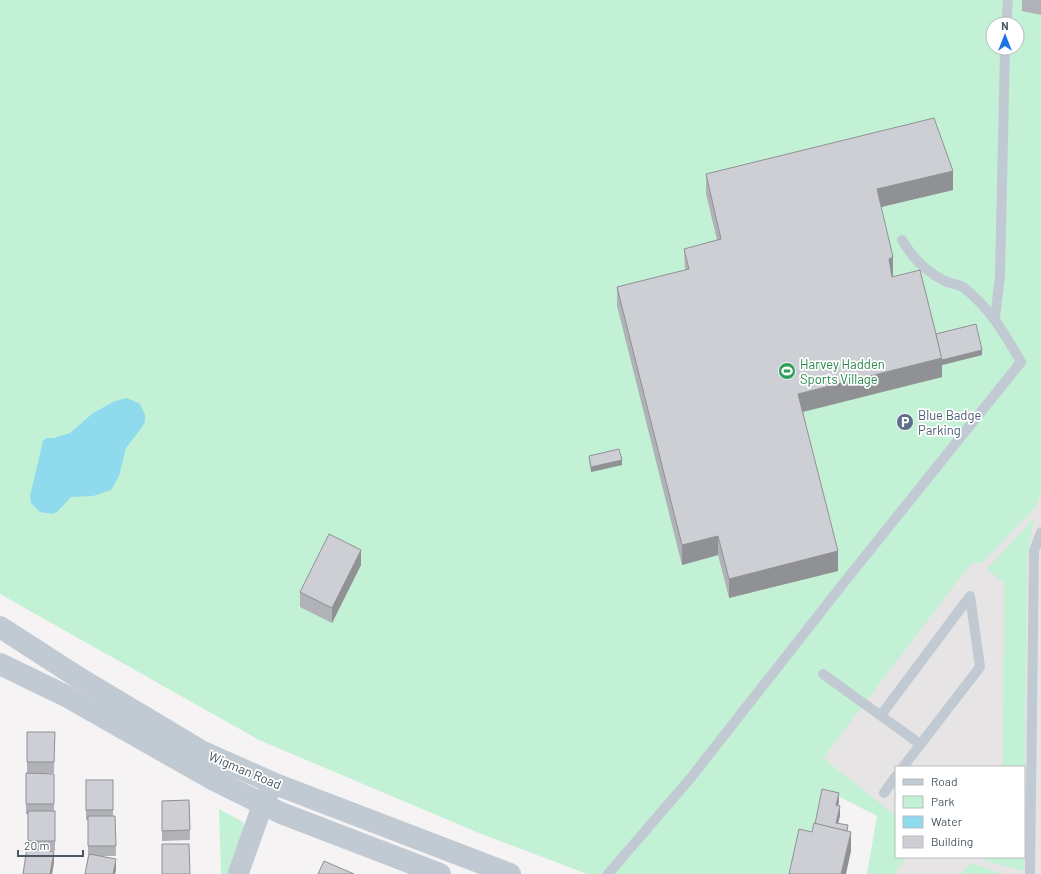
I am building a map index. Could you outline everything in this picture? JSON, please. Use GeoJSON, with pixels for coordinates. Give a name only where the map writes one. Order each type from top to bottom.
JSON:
{"type":"FeatureCollection","features":[{"type":"Feature","properties":{"kind":"street","name":"Wigman Road"},"geometry":{"type":"LineString","coordinates":[[0,626],[80,678],[201,751],[275,784],[510,874]]}},
{"type":"Feature","properties":{"kind":"street","name":"Wigman Road"},"geometry":{"type":"LineString","coordinates":[[0,664],[66,696],[214,780],[261,804],[440,874]]}},
{"type":"Feature","properties":{"kind":"street"},"geometry":{"type":"LineString","coordinates":[[238,874],[259,815],[261,804],[275,784]]}},
{"type":"Feature","properties":{"kind":"lane"},"geometry":{"type":"LineString","coordinates":[[1007,16],[1008,0]]}},
{"type":"Feature","properties":{"kind":"lane"},"geometry":{"type":"LineString","coordinates":[[995,318],[1000,276],[1005,56]]}},
{"type":"Feature","properties":{"kind":"lane"},"geometry":{"type":"LineString","coordinates":[[608,874],[661,814],[1021,362],[995,318],[962,286],[948,282],[923,268],[902,240]]}},
{"type":"Feature","properties":{"kind":"lane"},"geometry":{"type":"LineString","coordinates":[[1030,874],[1034,552],[1041,532]]}},
{"type":"Feature","properties":{"kind":"lane"},"geometry":{"type":"LineString","coordinates":[[881,715],[970,596],[980,667],[904,766]]}},
{"type":"Feature","properties":{"kind":"lane"},"geometry":{"type":"LineString","coordinates":[[823,674],[920,744]]}},
{"type":"Feature","properties":{"kind":"lane"},"geometry":{"type":"LineString","coordinates":[[884,793],[895,777]]}},
{"type":"Feature","properties":{"kind":"shaded area"},"geometry":{"type":"Polygon","coordinates":[[[1041,467],[1041,874],[867,874],[878,816],[800,777],[1041,467]]]}},
{"type":"Feature","properties":{"kind":"green space"},"geometry":{"type":"Polygon","coordinates":[[[0,0],[1041,0],[1041,493],[1036,507],[982,563],[973,563],[969,566],[823,758],[895,815],[895,858],[905,858],[895,874],[867,874],[877,816],[825,789],[814,839],[793,874],[587,874],[479,833],[259,740],[0,594],[0,0]]]}},
{"type":"Feature","properties":{"kind":"green space"},"geometry":{"type":"Polygon","coordinates":[[[1034,518],[1027,558],[1025,767],[1003,766],[1004,583],[987,569],[1034,518]]]}},
{"type":"Feature","properties":{"kind":"green space"},"geometry":{"type":"Polygon","coordinates":[[[219,809],[243,822],[245,833],[232,874],[221,874],[219,809]]]}},
{"type":"Feature","properties":{"kind":"green space"},"geometry":{"type":"Polygon","coordinates":[[[981,858],[1024,858],[1024,871],[986,861],[981,858]]]}},
{"type":"Feature","properties":{"kind":"green space"},"geometry":{"type":"Polygon","coordinates":[[[974,864],[1002,874],[961,874],[968,865],[974,864]]]}},
{"type":"Feature","properties":{"kind":"water"},"geometry":{"type":"Polygon","coordinates":[[[127,398],[140,404],[145,415],[145,422],[126,448],[119,476],[111,490],[93,496],[71,497],[58,511],[53,514],[40,512],[31,503],[30,496],[43,441],[46,438],[54,438],[70,433],[93,413],[115,401],[127,398]]]}},
{"type":"Feature","properties":{"kind":"building","name":"Harvey Hadden Sports Village"},"geometry":{"type":"Polygon","coordinates":[[[934,118],[953,171],[877,189],[893,257],[889,259],[892,277],[920,270],[942,358],[798,394],[838,551],[729,579],[718,536],[682,545],[617,287],[689,269],[684,249],[721,239],[706,174],[934,118]]]}},
{"type":"Feature","properties":{"kind":"building"},"geometry":{"type":"Polygon","coordinates":[[[976,324],[982,350],[942,360],[936,334],[976,324]]]}},
{"type":"Feature","properties":{"kind":"building"},"geometry":{"type":"Polygon","coordinates":[[[619,449],[622,460],[591,467],[589,456],[619,449]]]}},
{"type":"Feature","properties":{"kind":"building"},"geometry":{"type":"Polygon","coordinates":[[[329,534],[361,550],[332,608],[300,592],[329,534]]]}},
{"type":"Feature","properties":{"kind":"building"},"geometry":{"type":"Polygon","coordinates":[[[27,732],[55,732],[54,762],[27,762],[27,732]]]}},
{"type":"Feature","properties":{"kind":"building"},"geometry":{"type":"Polygon","coordinates":[[[26,773],[54,774],[54,804],[26,804],[26,773]]]}},
{"type":"Feature","properties":{"kind":"building"},"geometry":{"type":"Polygon","coordinates":[[[86,780],[113,780],[113,810],[86,810],[86,780]]]}},
{"type":"Feature","properties":{"kind":"building"},"geometry":{"type":"Polygon","coordinates":[[[822,789],[839,793],[836,805],[840,806],[836,823],[848,825],[847,831],[815,824],[822,789]]]}},
{"type":"Feature","properties":{"kind":"building"},"geometry":{"type":"Polygon","coordinates":[[[189,800],[190,830],[162,831],[162,801],[189,800]]]}},
{"type":"Feature","properties":{"kind":"building"},"geometry":{"type":"Polygon","coordinates":[[[28,811],[55,811],[55,841],[28,841],[28,811]]]}},
{"type":"Feature","properties":{"kind":"building"},"geometry":{"type":"Polygon","coordinates":[[[88,816],[115,816],[116,846],[88,846],[88,816]]]}},
{"type":"Feature","properties":{"kind":"building"},"geometry":{"type":"Polygon","coordinates":[[[814,823],[851,832],[841,874],[789,874],[799,829],[812,832],[814,823]]]}},
{"type":"Feature","properties":{"kind":"building"},"geometry":{"type":"Polygon","coordinates":[[[162,844],[189,844],[190,874],[162,874],[162,844]]]}},
{"type":"Feature","properties":{"kind":"building"},"geometry":{"type":"Polygon","coordinates":[[[27,847],[54,852],[50,874],[23,874],[27,847]]]}},
{"type":"Feature","properties":{"kind":"building"},"geometry":{"type":"Polygon","coordinates":[[[89,854],[116,859],[113,874],[85,874],[89,854]]]}},
{"type":"Feature","properties":{"kind":"building"},"geometry":{"type":"Polygon","coordinates":[[[324,861],[354,874],[318,874],[324,861]]]}},
{"type":"Feature","properties":{"kind":"place","name":"Harvey Hadden Sports Village"},"geometry":{"type":"Point","coordinates":[787,371]}},
{"type":"Feature","properties":{"kind":"place","name":"Blue Badge Parking"},"geometry":{"type":"Point","coordinates":[905,422]}}]}
